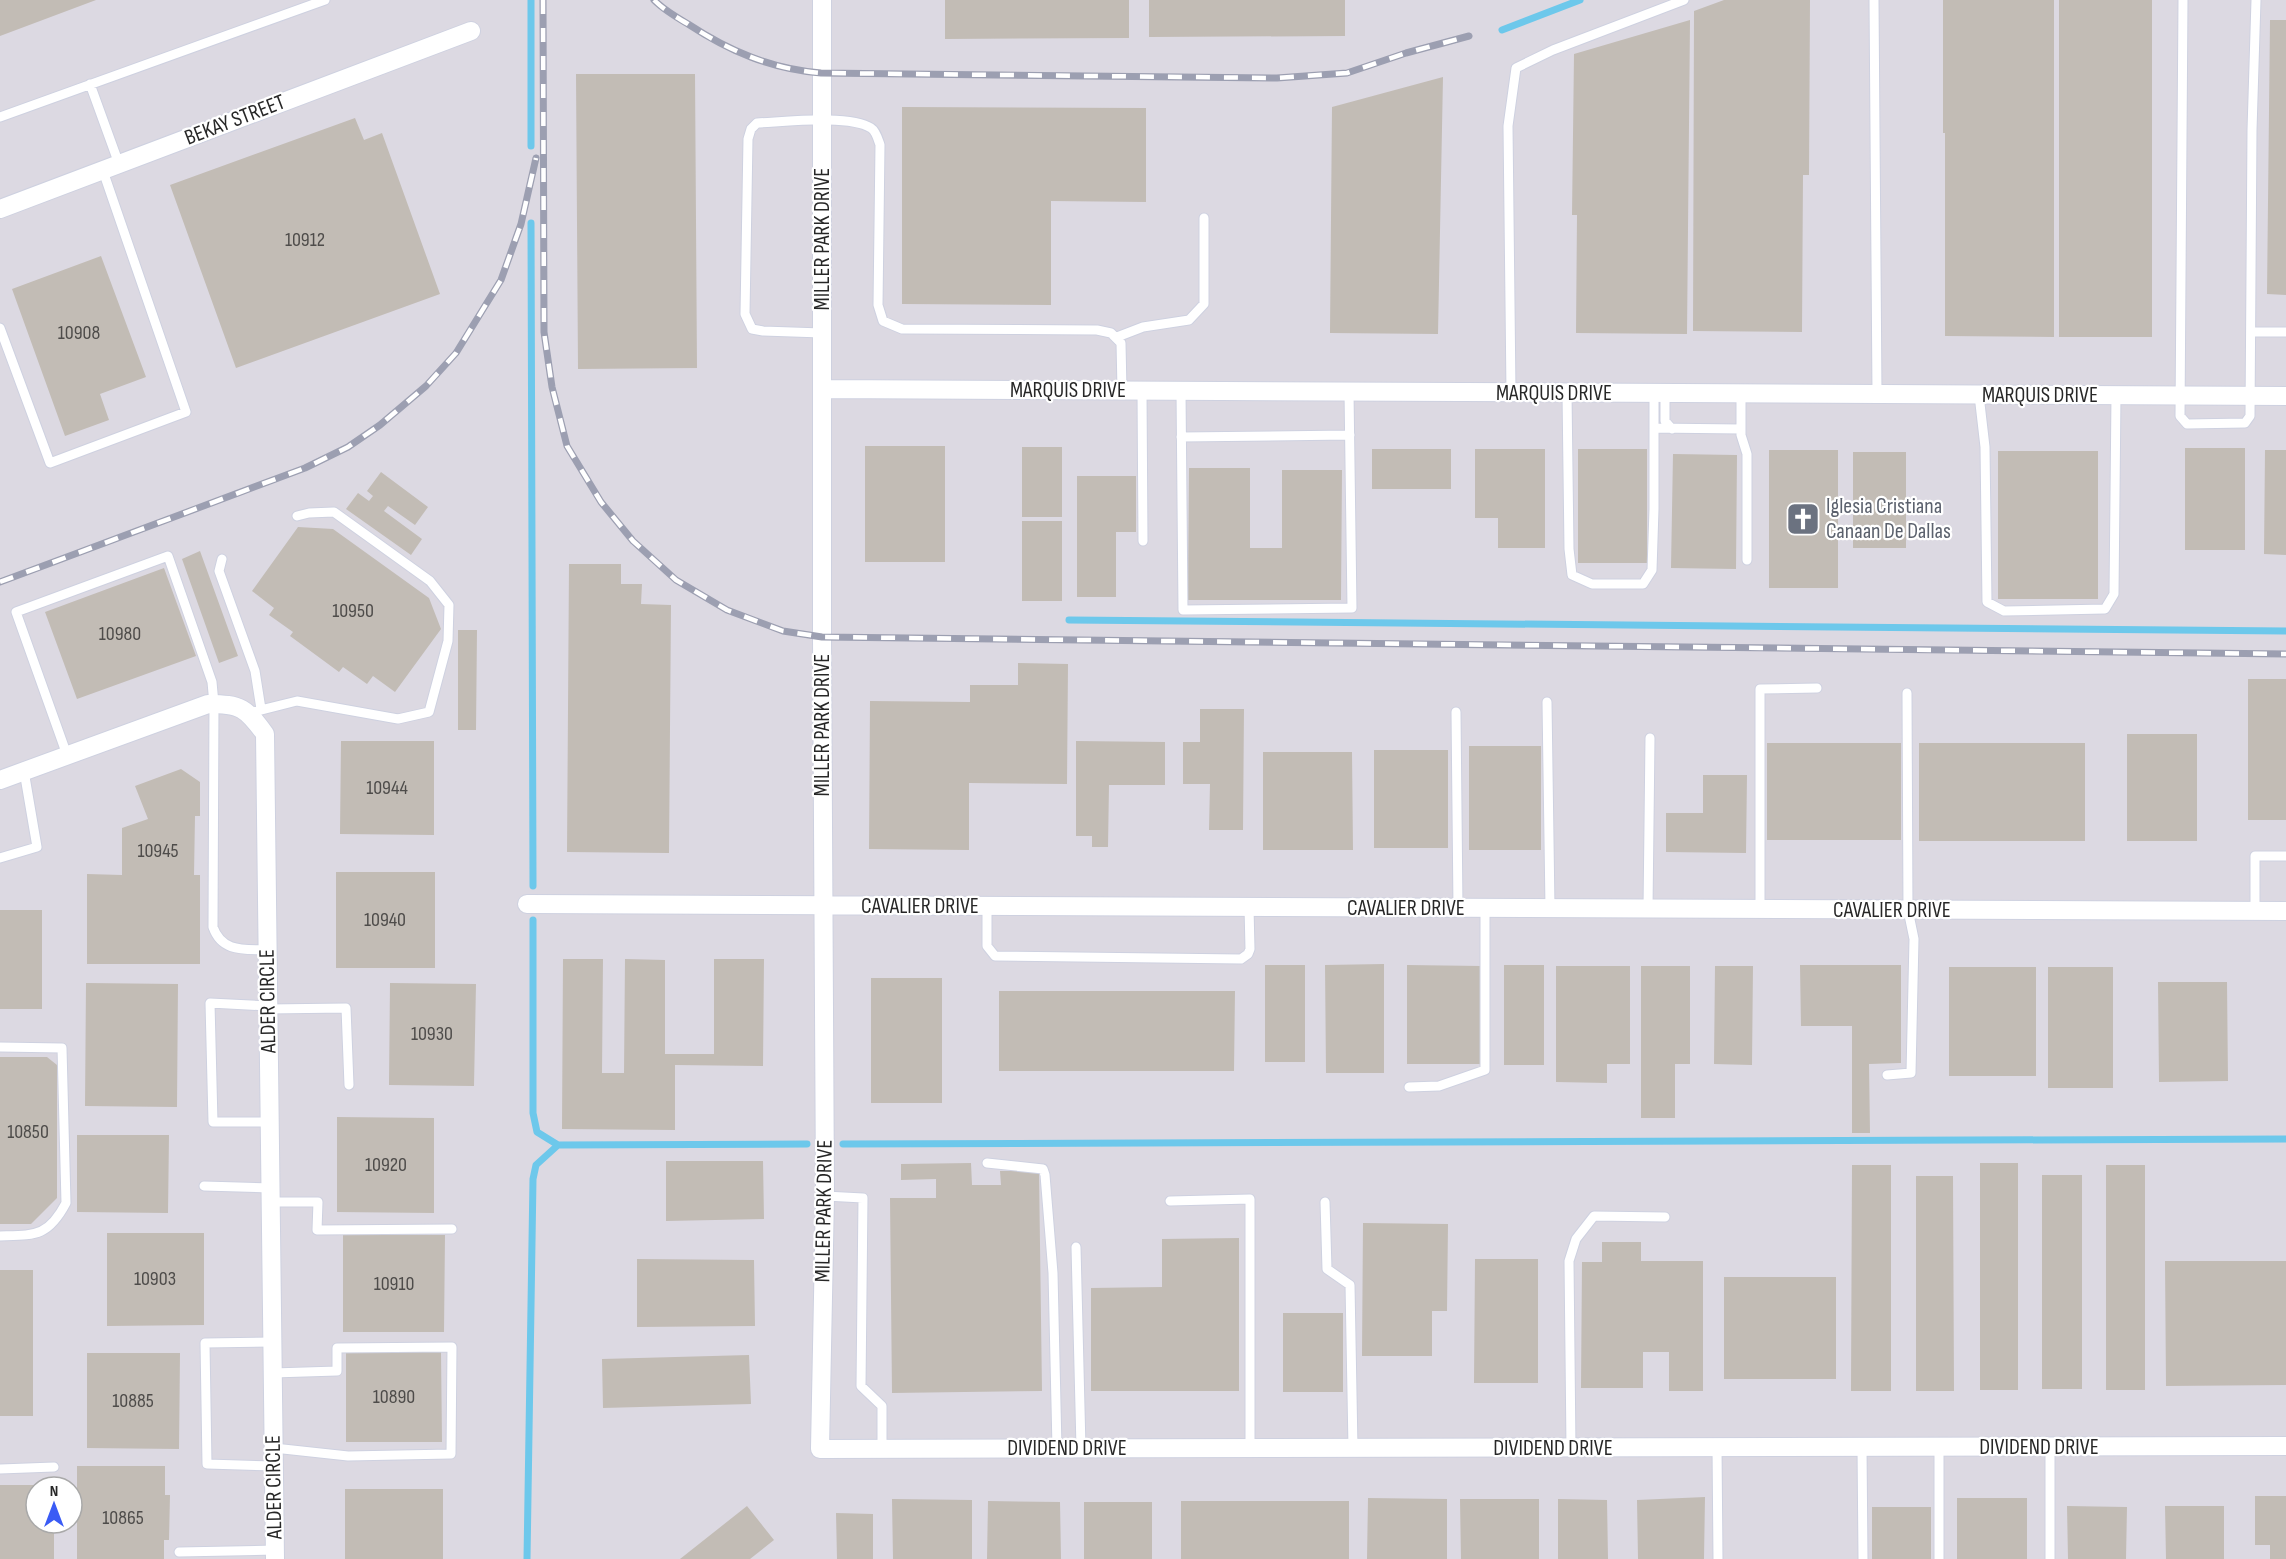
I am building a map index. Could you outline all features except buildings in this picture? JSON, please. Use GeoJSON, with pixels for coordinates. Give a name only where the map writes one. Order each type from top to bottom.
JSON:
{"type":"FeatureCollection","features":[{"type":"Feature","properties":{"kind":"street","name":"MILLER PARK DRIVE"},"geometry":{"type":"LineString","coordinates":[[820,1449],[825,1196],[822,0]]}},
{"type":"Feature","properties":{"kind":"street","name":"BEKAY STREET"},"geometry":{"type":"LineString","coordinates":[[0,209],[471,31]]}},
{"type":"Feature","properties":{"kind":"street","name":"MARQUIS DRIVE"},"geometry":{"type":"LineString","coordinates":[[822,389],[2286,396]]}},
{"type":"Feature","properties":{"kind":"street"},"geometry":{"type":"LineString","coordinates":[[0,780],[208,704],[230,704],[255,711]]}},
{"type":"Feature","properties":{"kind":"street","name":"ALDER CIRCLE"},"geometry":{"type":"LineString","coordinates":[[255,711],[265,734],[275,1555]]}},
{"type":"Feature","properties":{"kind":"street","name":"CAVALIER DRIVE"},"geometry":{"type":"LineString","coordinates":[[527,904],[2286,911]]}},
{"type":"Feature","properties":{"kind":"street","name":"DIVIDEND DRIVE"},"geometry":{"type":"LineString","coordinates":[[820,1449],[2286,1446]]}},
{"type":"Feature","properties":{"kind":"lane"},"geometry":{"type":"LineString","coordinates":[[0,117],[312,2],[325,0]]}},
{"type":"Feature","properties":{"kind":"lane"},"geometry":{"type":"LineString","coordinates":[[1511,392],[1508,126],[1516,68],[1554,50],[1684,0]]}},
{"type":"Feature","properties":{"kind":"lane"},"geometry":{"type":"LineString","coordinates":[[1874,0],[1877,394]]}},
{"type":"Feature","properties":{"kind":"lane"},"geometry":{"type":"LineString","coordinates":[[2183,0],[2180,416],[2187,424],[2245,423],[2250,417],[2252,396],[2252,130],[2256,0]]}},
{"type":"Feature","properties":{"kind":"lane"},"geometry":{"type":"LineString","coordinates":[[0,328],[50,463],[186,412],[111,168],[90,84]]}},
{"type":"Feature","properties":{"kind":"lane"},"geometry":{"type":"LineString","coordinates":[[822,333],[752,329],[745,314],[748,139],[751,129],[757,123],[821,120],[857,123],[872,128],[880,145],[878,305],[883,321],[902,329],[1097,330],[1112,333],[1121,343],[1122,390]]}},
{"type":"Feature","properties":{"kind":"lane"},"geometry":{"type":"LineString","coordinates":[[1117,337],[1143,327],[1189,320],[1204,304],[1204,218]]}},
{"type":"Feature","properties":{"kind":"lane"},"geometry":{"type":"LineString","coordinates":[[2252,332],[2286,332]]}},
{"type":"Feature","properties":{"kind":"lane"},"geometry":{"type":"LineString","coordinates":[[1142,390],[1143,541]]}},
{"type":"Feature","properties":{"kind":"lane"},"geometry":{"type":"LineString","coordinates":[[1181,390],[1183,610],[1352,608],[1349,392]]}},
{"type":"Feature","properties":{"kind":"lane"},"geometry":{"type":"LineString","coordinates":[[1567,393],[1569,549],[1572,575],[1592,584],[1643,584],[1652,570],[1654,428],[1660,393]]}},
{"type":"Feature","properties":{"kind":"lane"},"geometry":{"type":"LineString","coordinates":[[1660,393],[1665,421],[1672,429]]}},
{"type":"Feature","properties":{"kind":"lane"},"geometry":{"type":"LineString","coordinates":[[1741,393],[1741,435],[1747,454],[1748,560]]}},
{"type":"Feature","properties":{"kind":"lane"},"geometry":{"type":"LineString","coordinates":[[1979,395],[1985,447],[1987,602],[2004,611],[2105,609],[2114,594],[2116,396]]}},
{"type":"Feature","properties":{"kind":"lane"},"geometry":{"type":"LineString","coordinates":[[1654,428],[1741,429]]}},
{"type":"Feature","properties":{"kind":"lane"},"geometry":{"type":"LineString","coordinates":[[1181,437],[1350,435]]}},
{"type":"Feature","properties":{"kind":"lane"},"geometry":{"type":"LineString","coordinates":[[222,558],[219,571],[255,671],[255,711],[297,701],[398,719],[429,712],[448,641],[449,605],[430,581],[334,512],[297,516]]}},
{"type":"Feature","properties":{"kind":"lane"},"geometry":{"type":"LineString","coordinates":[[68,755],[16,612],[168,556],[212,682],[214,704],[213,927],[216,937],[224,944],[237,949],[268,950]]}},
{"type":"Feature","properties":{"kind":"lane"},"geometry":{"type":"LineString","coordinates":[[1760,909],[1760,690],[1816,688]]}},
{"type":"Feature","properties":{"kind":"lane"},"geometry":{"type":"LineString","coordinates":[[1887,1075],[1911,1073],[1914,939],[1908,910],[1907,693]]}},
{"type":"Feature","properties":{"kind":"lane"},"geometry":{"type":"LineString","coordinates":[[1547,702],[1550,908]]}},
{"type":"Feature","properties":{"kind":"lane"},"geometry":{"type":"LineString","coordinates":[[1456,712],[1458,908]]}},
{"type":"Feature","properties":{"kind":"lane"},"geometry":{"type":"LineString","coordinates":[[1648,909],[1650,738]]}},
{"type":"Feature","properties":{"kind":"lane"},"geometry":{"type":"LineString","coordinates":[[0,858],[38,847],[24,771]]}},
{"type":"Feature","properties":{"kind":"lane"},"geometry":{"type":"LineString","coordinates":[[2255,911],[2255,856],[2286,856]]}},
{"type":"Feature","properties":{"kind":"lane"},"geometry":{"type":"LineString","coordinates":[[987,906],[987,946],[995,956],[1229,958],[1241,958],[1248,954],[1250,949],[1249,907]]}},
{"type":"Feature","properties":{"kind":"lane"},"geometry":{"type":"LineString","coordinates":[[1409,1087],[1439,1086],[1485,1070],[1485,908]]}},
{"type":"Feature","properties":{"kind":"lane"},"geometry":{"type":"LineString","coordinates":[[270,1122],[213,1122],[210,1003],[268,1008],[346,1008],[350,1084]]}},
{"type":"Feature","properties":{"kind":"lane"},"geometry":{"type":"LineString","coordinates":[[0,1047],[62,1048],[66,1203],[58,1218],[38,1234],[0,1236]]}},
{"type":"Feature","properties":{"kind":"lane"},"geometry":{"type":"LineString","coordinates":[[987,1163],[1043,1168],[1046,1175],[1053,1273],[1057,1448]]}},
{"type":"Feature","properties":{"kind":"lane"},"geometry":{"type":"LineString","coordinates":[[204,1186],[318,1202],[317,1230],[452,1229]]}},
{"type":"Feature","properties":{"kind":"lane"},"geometry":{"type":"LineString","coordinates":[[825,1196],[863,1198],[861,1386],[882,1406],[882,1449]]}},
{"type":"Feature","properties":{"kind":"lane"},"geometry":{"type":"LineString","coordinates":[[1170,1201],[1250,1199],[1250,1448]]}},
{"type":"Feature","properties":{"kind":"lane"},"geometry":{"type":"LineString","coordinates":[[1325,1202],[1327,1269],[1350,1285],[1353,1448]]}},
{"type":"Feature","properties":{"kind":"lane"},"geometry":{"type":"LineString","coordinates":[[1571,1448],[1569,1261],[1576,1239],[1594,1216],[1665,1217]]}},
{"type":"Feature","properties":{"kind":"lane"},"geometry":{"type":"LineString","coordinates":[[1076,1246],[1082,1448]]}},
{"type":"Feature","properties":{"kind":"lane"},"geometry":{"type":"LineString","coordinates":[[273,1342],[205,1343],[207,1464],[274,1457],[451,1454],[452,1347],[336,1348],[336,1371],[273,1373]]}},
{"type":"Feature","properties":{"kind":"lane"},"geometry":{"type":"LineString","coordinates":[[1717,1447],[1718,1559]]}},
{"type":"Feature","properties":{"kind":"lane"},"geometry":{"type":"LineString","coordinates":[[1862,1447],[1863,1559]]}},
{"type":"Feature","properties":{"kind":"lane"},"geometry":{"type":"LineString","coordinates":[[1939,1447],[1939,1559]]}},
{"type":"Feature","properties":{"kind":"lane"},"geometry":{"type":"LineString","coordinates":[[2049,1447],[2050,1559]]}},
{"type":"Feature","properties":{"kind":"lane"},"geometry":{"type":"LineString","coordinates":[[0,1469],[54,1467]]}},
{"type":"Feature","properties":{"kind":"lane"},"geometry":{"type":"LineString","coordinates":[[180,1552],[275,1555]]}},
{"type":"Feature","properties":{"kind":"shaded area"},"geometry":{"type":"Polygon","coordinates":[[[0,0],[2286,0],[2286,1559],[0,1559],[0,0]]]}},
{"type":"Feature","properties":{"kind":"waterway"},"geometry":{"type":"LineString","coordinates":[[531,0],[531,146]]}},
{"type":"Feature","properties":{"kind":"waterway"},"geometry":{"type":"LineString","coordinates":[[1502,30],[1580,0]]}},
{"type":"Feature","properties":{"kind":"waterway"},"geometry":{"type":"LineString","coordinates":[[531,223],[533,886]]}},
{"type":"Feature","properties":{"kind":"waterway"},"geometry":{"type":"LineString","coordinates":[[1069,620],[2286,631]]}},
{"type":"Feature","properties":{"kind":"waterway"},"geometry":{"type":"LineString","coordinates":[[533,920],[533,1113],[537,1132],[558,1145],[807,1144]]}},
{"type":"Feature","properties":{"kind":"waterway"},"geometry":{"type":"LineString","coordinates":[[843,1144],[2286,1139]]}},
{"type":"Feature","properties":{"kind":"waterway"},"geometry":{"type":"LineString","coordinates":[[527,1559],[533,1179],[536,1165],[558,1145]]}},
{"type":"Feature","properties":{"kind":"railway"},"geometry":{"type":"LineString","coordinates":[[543,0],[544,332],[552,387],[567,446],[601,502],[633,541],[676,580],[727,610],[783,631],[822,637],[2286,654]]}},
{"type":"Feature","properties":{"kind":"railway"},"geometry":{"type":"LineString","coordinates":[[654,0],[703,34],[751,57],[785,67],[821,73],[1277,78],[1347,73],[1406,53],[1469,36]]}},
{"type":"Feature","properties":{"kind":"railway"},"geometry":{"type":"LineString","coordinates":[[0,582],[305,468],[348,447],[380,425],[426,386],[456,353],[501,280],[521,224],[536,158]]}},
{"type":"Feature","properties":{"kind":"place","name":"Iglesia Cristiana Canaan De Dallas"},"geometry":{"type":"Point","coordinates":[1803,519]}}]}
